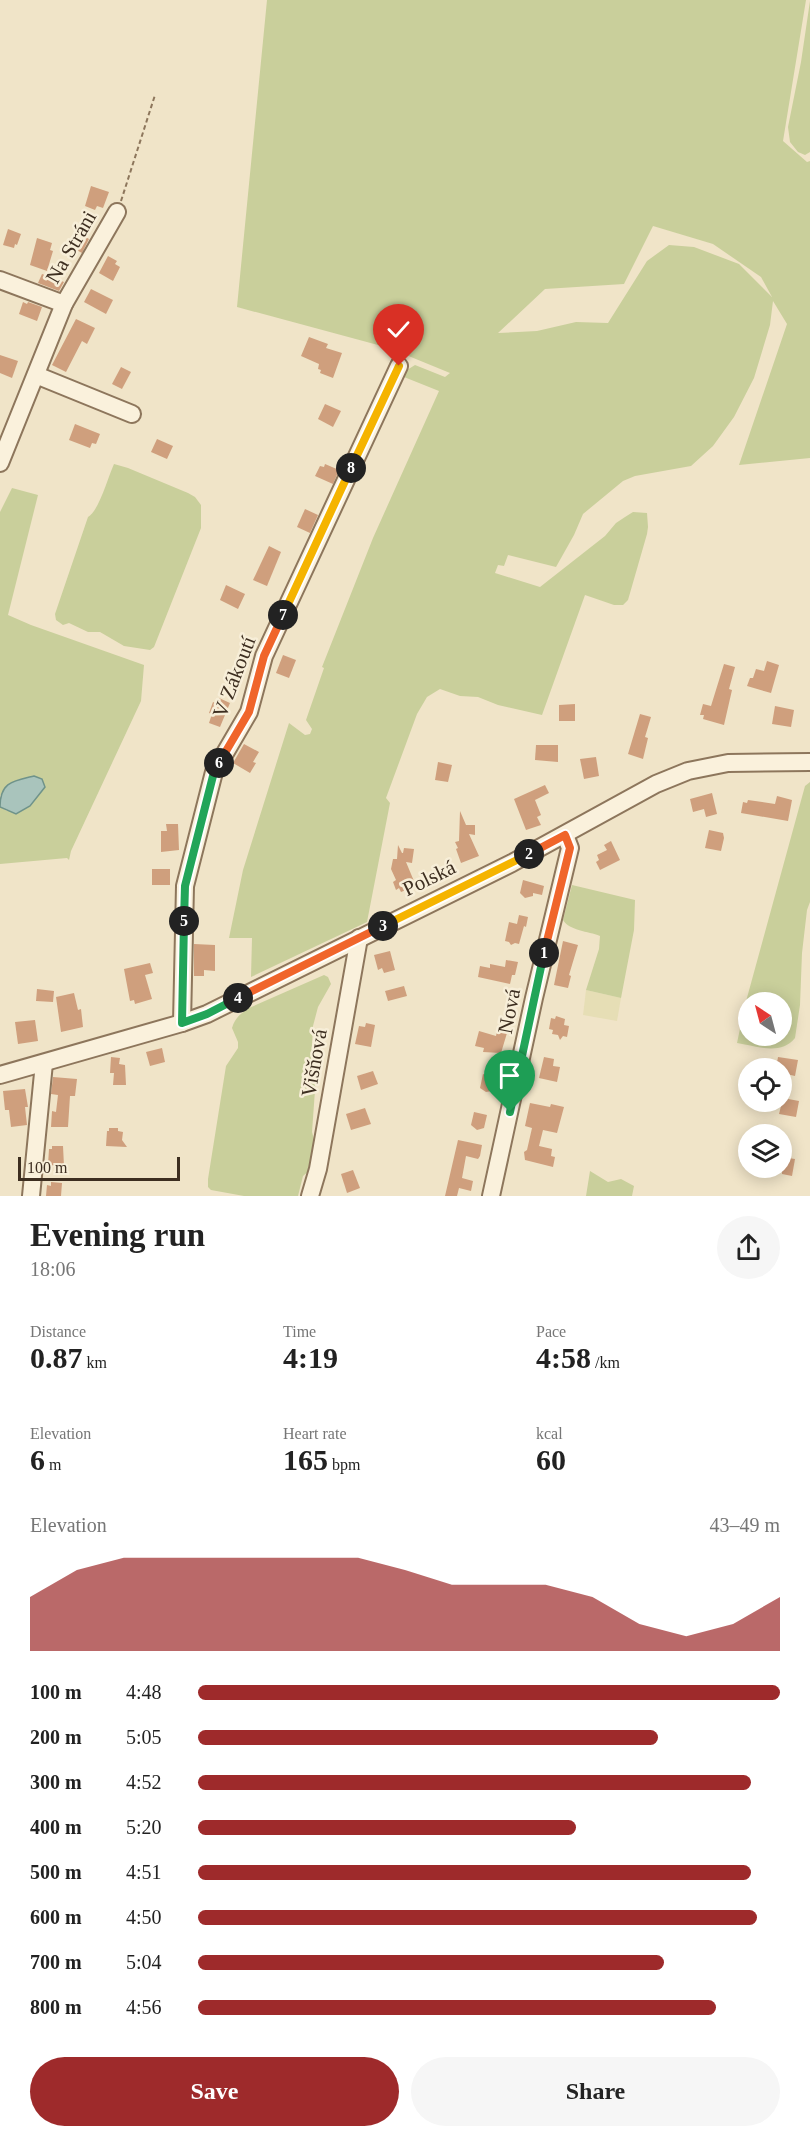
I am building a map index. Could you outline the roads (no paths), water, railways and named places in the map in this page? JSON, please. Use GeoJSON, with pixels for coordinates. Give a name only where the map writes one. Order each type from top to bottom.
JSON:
{"type":"FeatureCollection","features":[{"type":"Feature","properties":{"kind":"street","name":"Na Stráni"},"geometry":{"type":"LineString","coordinates":[[0,462],[64,304],[117,212]]}},
{"type":"Feature","properties":{"kind":"street","name":"Na Stráni"},"geometry":{"type":"LineString","coordinates":[[0,280],[64,304]]}},
{"type":"Feature","properties":{"kind":"street","name":"V Zákoutí"},"geometry":{"type":"LineString","coordinates":[[182,1023],[185,886],[214,772],[249,712],[264,656],[399,366]]}},
{"type":"Feature","properties":{"kind":"street"},"geometry":{"type":"LineString","coordinates":[[36,375],[132,414]]}},
{"type":"Feature","properties":{"kind":"street","name":"Polská"},"geometry":{"type":"LineString","coordinates":[[0,1075],[207,1014],[565,835],[656,784],[688,771],[728,763],[810,762]]}},
{"type":"Feature","properties":{"kind":"street","name":"Nová"},"geometry":{"type":"LineString","coordinates":[[491,1196],[534,998],[570,848],[565,835]]}},
{"type":"Feature","properties":{"kind":"street","name":"Višňová"},"geometry":{"type":"LineString","coordinates":[[310,1196],[318,1168],[359,938]]}},
{"type":"Feature","properties":{"kind":"street"},"geometry":{"type":"LineString","coordinates":[[31,1196],[44,1063]]}},
{"type":"Feature","properties":{"kind":"water"},"geometry":{"type":"Polygon","coordinates":[[[34,776],[42,779],[45,787],[30,806],[16,814],[0,807],[2,792],[9,784],[34,776]]]}}]}
